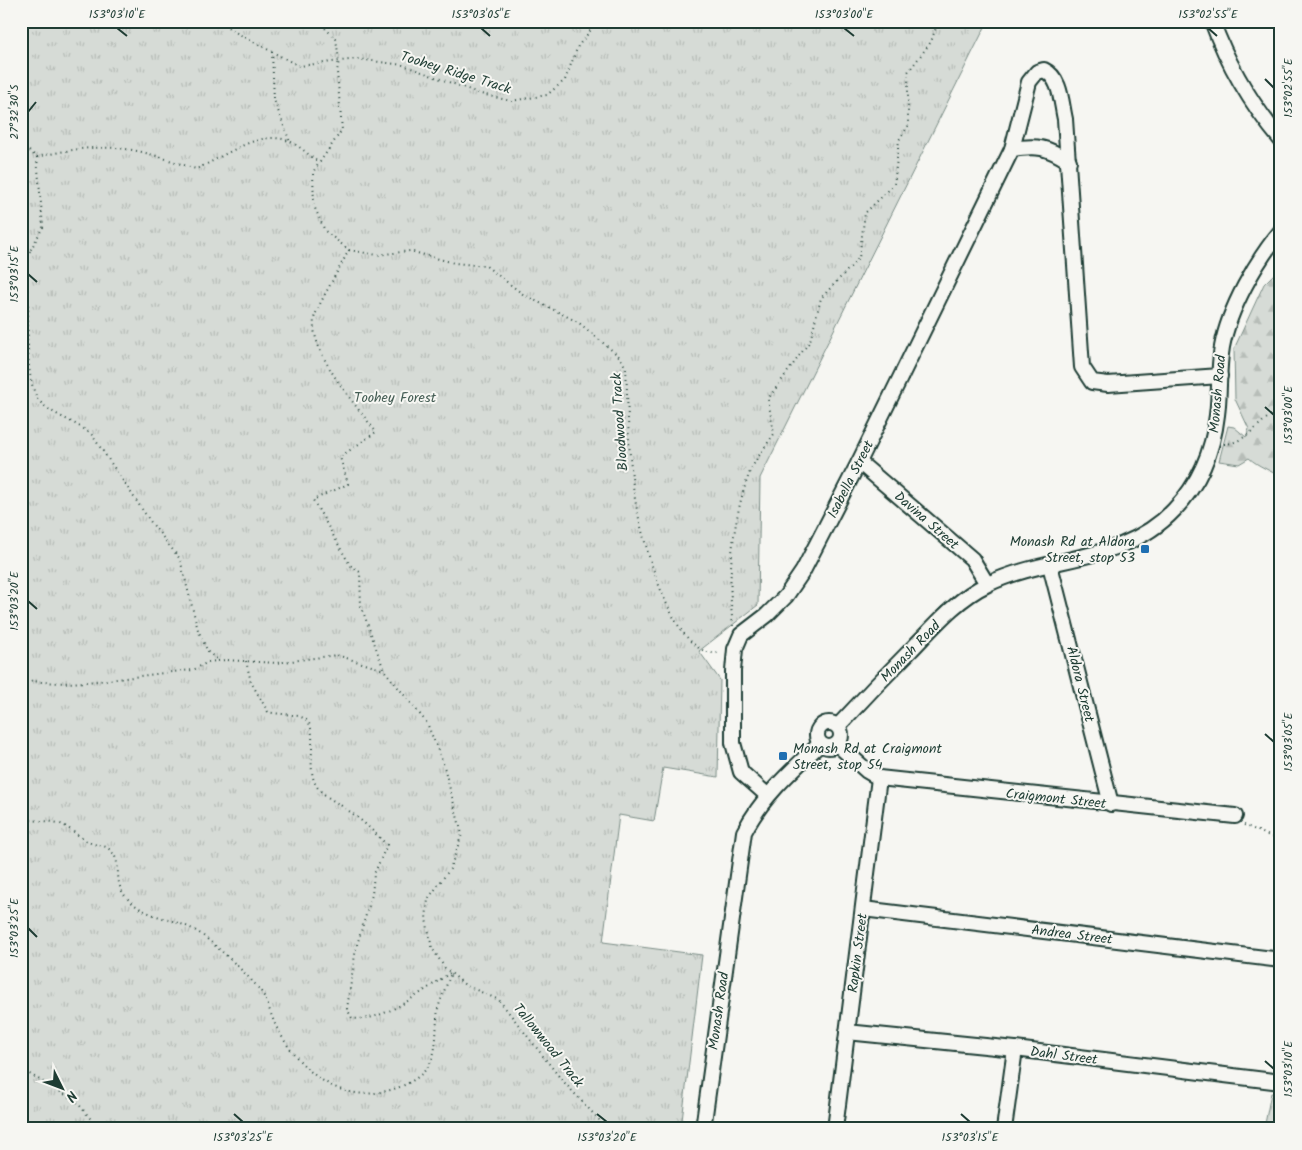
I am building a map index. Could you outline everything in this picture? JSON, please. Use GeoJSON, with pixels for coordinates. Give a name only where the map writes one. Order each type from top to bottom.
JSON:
{"type":"FeatureCollection","features":[{"type":"Feature","properties":{"kind":"street"},"geometry":{"type":"LineString","coordinates":[[1212,21],[1224,55],[1245,92],[1281,140]]}},
{"type":"Feature","properties":{"kind":"street","name":"Isabella Street"},"geometry":{"type":"LineString","coordinates":[[768,795],[741,772],[733,743],[732,671],[735,649],[741,635],[767,615],[795,584],[860,462],[1012,150],[1029,82],[1037,72],[1044,70],[1051,73],[1057,83],[1065,119],[1082,367],[1092,382],[1108,384],[1220,376]]}},
{"type":"Feature","properties":{"kind":"street"},"geometry":{"type":"LineString","coordinates":[[1012,150],[1030,146],[1049,148],[1069,161]]}},
{"type":"Feature","properties":{"kind":"street","name":"Monash Road"},"geometry":{"type":"LineString","coordinates":[[838,726],[941,619],[961,601],[987,584],[1017,572],[1050,565],[1134,541],[1158,526],[1190,491],[1200,474],[1212,445],[1217,416],[1222,348],[1230,316],[1257,265],[1281,230]]}},
{"type":"Feature","properties":{"kind":"street","name":"Davina Street"},"geometry":{"type":"LineString","coordinates":[[860,462],[972,559],[987,584]]}},
{"type":"Feature","properties":{"kind":"street","name":"Aldora Street"},"geometry":{"type":"LineString","coordinates":[[1050,565],[1111,804]]}},
{"type":"Feature","properties":{"kind":"street"},"geometry":{"type":"LineString","coordinates":[[829,722],[838,726],[841,735],[837,744],[829,747],[820,744],[816,735],[820,726],[829,722]]}},
{"type":"Feature","properties":{"kind":"street","name":"Monash Road"},"geometry":{"type":"LineString","coordinates":[[703,1129],[739,853],[744,832],[754,811],[820,744]]}},
{"type":"Feature","properties":{"kind":"street","name":"Craigmont Street"},"geometry":{"type":"LineString","coordinates":[[837,744],[867,771],[879,778],[1235,816]]}},
{"type":"Feature","properties":{"kind":"street","name":"Rapkin Street"},"geometry":{"type":"LineString","coordinates":[[835,1129],[879,778]]}},
{"type":"Feature","properties":{"kind":"street","name":"Andrea Street"},"geometry":{"type":"LineString","coordinates":[[863,910],[1281,960]]}},
{"type":"Feature","properties":{"kind":"street","name":"Dahl Street"},"geometry":{"type":"LineString","coordinates":[[847,1032],[1015,1049],[1281,1082]]}},
{"type":"Feature","properties":{"kind":"street"},"geometry":{"type":"LineString","coordinates":[[1004,1129],[1015,1049]]}},
{"type":"Feature","properties":{"kind":"path","name":"Toohey Ridge Track"},"geometry":{"type":"LineString","coordinates":[[220,21],[233,31],[299,66],[357,59],[403,65],[481,94],[511,101],[548,95],[565,80],[578,46],[598,21]]}},
{"type":"Feature","properties":{"kind":"path","name":"Bloodwood Track"},"geometry":{"type":"LineString","coordinates":[[318,21],[336,39],[339,60],[337,72],[342,130],[313,172],[314,206],[325,231],[349,250],[377,255],[410,251],[454,263],[486,266],[524,295],[578,322],[620,357],[626,368],[634,494],[653,569],[673,618],[694,645],[715,654],[735,649]]}},
{"type":"Feature","properties":{"kind":"path"},"geometry":{"type":"LineString","coordinates":[[735,649],[730,605],[732,544],[748,476],[774,434],[768,399],[810,341],[821,298],[858,258],[866,213],[894,185],[899,140],[908,126],[908,72],[931,42],[938,21]]}},
{"type":"Feature","properties":{"kind":"path"},"geometry":{"type":"LineString","coordinates":[[272,52],[274,100],[290,142]]}},
{"type":"Feature","properties":{"kind":"path"},"geometry":{"type":"LineString","coordinates":[[37,157],[62,151],[112,148],[136,150],[196,169],[214,162],[241,146],[267,138],[290,142],[319,163]]}},
{"type":"Feature","properties":{"kind":"path"},"geometry":{"type":"LineString","coordinates":[[21,145],[37,157],[43,227],[25,266],[30,369],[38,398],[50,412],[80,425],[92,435],[150,521],[180,559],[198,630],[208,652],[219,661]]}},
{"type":"Feature","properties":{"kind":"path","name":"Tallowwood Track"},"geometry":{"type":"LineString","coordinates":[[349,250],[314,318],[318,348],[343,389],[376,432],[340,458],[348,484],[313,500],[350,565],[360,572],[361,606],[384,670],[427,723],[442,763],[462,834],[450,869],[428,899],[426,919],[432,948],[451,973],[465,985],[499,1000],[561,1079],[603,1124],[604,1129]]}},
{"type":"Feature","properties":{"kind":"path"},"geometry":{"type":"LineString","coordinates":[[21,251],[30,252]]}},
{"type":"Feature","properties":{"kind":"path"},"geometry":{"type":"LineString","coordinates":[[1212,445],[1232,444],[1254,432],[1271,415],[1281,412]]}},
{"type":"Feature","properties":{"kind":"path"},"geometry":{"type":"LineString","coordinates":[[21,678],[51,682],[88,680],[193,670],[208,662],[246,661],[276,663],[338,655],[384,670]]}},
{"type":"Feature","properties":{"kind":"path"},"geometry":{"type":"LineString","coordinates":[[246,661],[251,682],[268,712],[280,716],[296,716],[306,720],[312,729],[310,761],[316,786],[365,824],[386,845],[374,874],[372,895],[356,948],[347,1009],[352,1018],[368,1019],[384,1012],[414,997],[451,973]]}},
{"type":"Feature","properties":{"kind":"path"},"geometry":{"type":"LineString","coordinates":[[1235,816],[1248,828],[1281,841]]}},
{"type":"Feature","properties":{"kind":"path"},"geometry":{"type":"LineString","coordinates":[[21,818],[33,822],[60,823],[82,839],[93,844],[102,845],[111,851],[117,860],[118,883],[128,899],[150,914],[188,927],[202,935],[259,989],[281,1036],[299,1063],[314,1076],[336,1087],[354,1093],[380,1092],[395,1089],[413,1080],[428,1067],[434,1049],[438,1008],[451,973]]}},
{"type":"Feature","properties":{"kind":"path"},"geometry":{"type":"LineString","coordinates":[[21,1069],[76,1100],[99,1129]]}},
{"type":"Feature","properties":{"kind":"green space","name":"Toohey Forest"},"geometry":{"type":"Polygon","coordinates":[[[21,21],[988,21],[760,478],[758,605],[699,651],[720,680],[718,777],[663,768],[654,821],[619,815],[603,942],[702,955],[681,1129],[21,1129],[21,21]]]}},
{"type":"Feature","properties":{"kind":"green space"},"geometry":{"type":"Polygon","coordinates":[[[1281,267],[1281,478],[1249,458],[1239,464],[1219,461],[1228,426],[1234,427],[1246,437],[1249,429],[1235,399],[1234,349],[1264,284],[1281,267]]]}},
{"type":"Feature","properties":{"kind":"green space"},"geometry":{"type":"Polygon","coordinates":[[[1271,1093],[1281,1094],[1281,1129],[1264,1129],[1271,1093]]]}},
{"type":"Feature","properties":{"kind":"place","name":"Monash Rd at Aldora Street, stop 53"},"geometry":{"type":"Point","coordinates":[1145,549]}},
{"type":"Feature","properties":{"kind":"place","name":"Monash Rd at Craigmont Street, stop 54"},"geometry":{"type":"Point","coordinates":[783,756]}}]}
